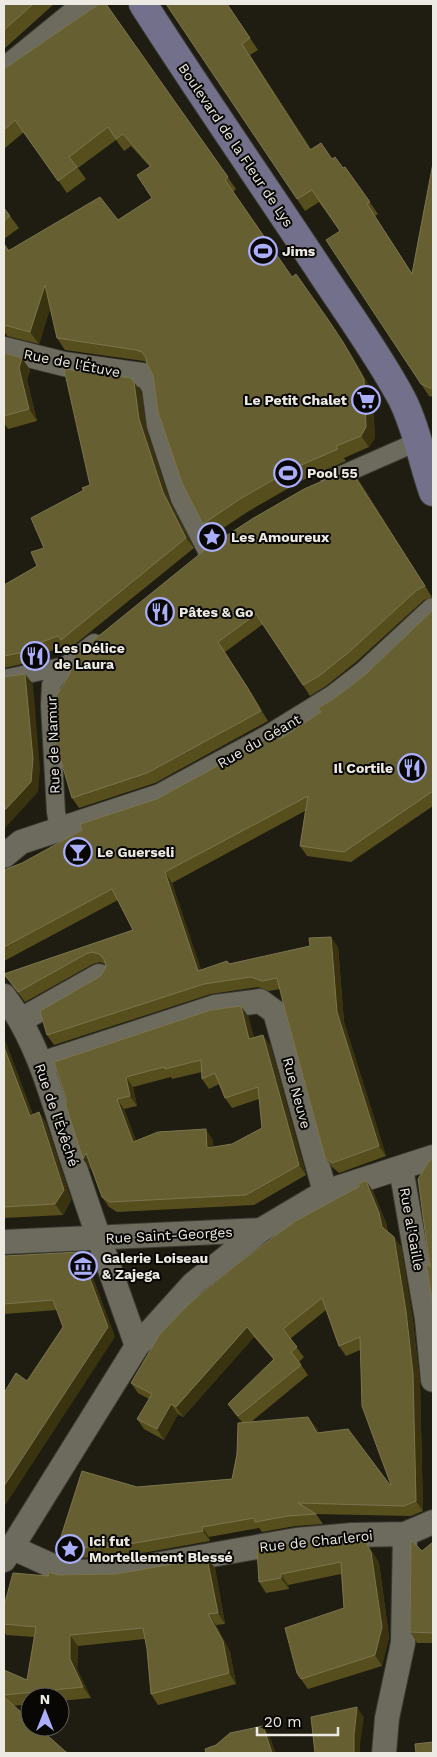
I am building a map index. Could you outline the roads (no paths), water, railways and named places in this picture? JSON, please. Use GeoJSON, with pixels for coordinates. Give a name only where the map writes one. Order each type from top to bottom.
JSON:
{"type":"FeatureCollection","features":[{"type":"Feature","properties":{"kind":"main road","name":"Boulevard de la Fleur de Lys"},"geometry":{"type":"LineString","coordinates":[[142,4],[200,94],[262,182],[376,356],[402,400],[419,441],[433,492]]}},
{"type":"Feature","properties":{"kind":"street"},"geometry":{"type":"LineString","coordinates":[[4,70],[85,4]]}},
{"type":"Feature","properties":{"kind":"street","name":"Rue de l'Étuve"},"geometry":{"type":"LineString","coordinates":[[4,349],[64,364],[142,375]]}},
{"type":"Feature","properties":{"kind":"street"},"geometry":{"type":"LineString","coordinates":[[142,375],[151,388],[156,426],[180,499],[207,551]]}},
{"type":"Feature","properties":{"kind":"street"},"geometry":{"type":"LineString","coordinates":[[314,486],[419,441]]}},
{"type":"Feature","properties":{"kind":"street"},"geometry":{"type":"LineString","coordinates":[[192,563],[222,541]]}},
{"type":"Feature","properties":{"kind":"street","name":"Rue du Géant"},"geometry":{"type":"LineString","coordinates":[[59,829],[160,796],[269,737],[334,697],[365,673],[433,610]]}},
{"type":"Feature","properties":{"kind":"street","name":"Rue de Namur"},"geometry":{"type":"LineString","coordinates":[[59,829],[55,802],[51,685],[65,666],[110,630]]}},
{"type":"Feature","properties":{"kind":"street"},"geometry":{"type":"LineString","coordinates":[[4,679],[65,666]]}},
{"type":"Feature","properties":{"kind":"street"},"geometry":{"type":"LineString","coordinates":[[4,856],[21,842],[59,829]]}},
{"type":"Feature","properties":{"kind":"street"},"geometry":{"type":"LineString","coordinates":[[21,1020],[99,976]]}},
{"type":"Feature","properties":{"kind":"street","name":"Rue de l'Évêché"},"geometry":{"type":"LineString","coordinates":[[4,996],[21,1020],[41,1064],[99,1238]]}},
{"type":"Feature","properties":{"kind":"street","name":"Rue Neuve"},"geometry":{"type":"LineString","coordinates":[[41,1064],[214,1007],[260,1002],[275,1012],[325,1192]]}},
{"type":"Feature","properties":{"kind":"street","name":"Rue Saint-Georges"},"geometry":{"type":"LineString","coordinates":[[8,1555],[137,1346],[193,1284],[261,1230],[325,1192],[433,1158]]}},
{"type":"Feature","properties":{"kind":"street","name":"Rue al'Gaille"},"geometry":{"type":"LineString","coordinates":[[401,1168],[427,1318],[433,1380]]}},
{"type":"Feature","properties":{"kind":"street","name":"Rue Saint-Georges"},"geometry":{"type":"LineString","coordinates":[[137,1346],[99,1238],[261,1230]]}},
{"type":"Feature","properties":{"kind":"street"},"geometry":{"type":"LineString","coordinates":[[4,1242],[99,1238]]}},
{"type":"Feature","properties":{"kind":"street"},"geometry":{"type":"LineString","coordinates":[[384,1753],[387,1718],[403,1643],[405,1534],[433,1522]]}},
{"type":"Feature","properties":{"kind":"street","name":"Rue de Charleroi"},"geometry":{"type":"LineString","coordinates":[[8,1555],[66,1572],[122,1571],[296,1540],[352,1535],[405,1534]]}},
{"type":"Feature","properties":{"kind":"place","name":"Jims"},"geometry":{"type":"Point","coordinates":[263,251]}},
{"type":"Feature","properties":{"kind":"place","name":"Le Petit Chalet"},"geometry":{"type":"Point","coordinates":[366,400]}},
{"type":"Feature","properties":{"kind":"place","name":"Pool 55"},"geometry":{"type":"Point","coordinates":[288,473]}},
{"type":"Feature","properties":{"kind":"place","name":"Les Amoureux"},"geometry":{"type":"Point","coordinates":[212,537]}},
{"type":"Feature","properties":{"kind":"place","name":"Pâtes & Go"},"geometry":{"type":"Point","coordinates":[160,612]}},
{"type":"Feature","properties":{"kind":"place","name":"Les Délice de Laura"},"geometry":{"type":"Point","coordinates":[35,656]}},
{"type":"Feature","properties":{"kind":"place","name":"Il Cortile"},"geometry":{"type":"Point","coordinates":[412,768]}},
{"type":"Feature","properties":{"kind":"place","name":"Le Guerseli"},"geometry":{"type":"Point","coordinates":[78,852]}},
{"type":"Feature","properties":{"kind":"place","name":"Galerie Loiseau & Zajega"},"geometry":{"type":"Point","coordinates":[83,1266]}},
{"type":"Feature","properties":{"kind":"place","name":"Ici fut Mortellement Blessé"},"geometry":{"type":"Point","coordinates":[70,1549]}}]}
